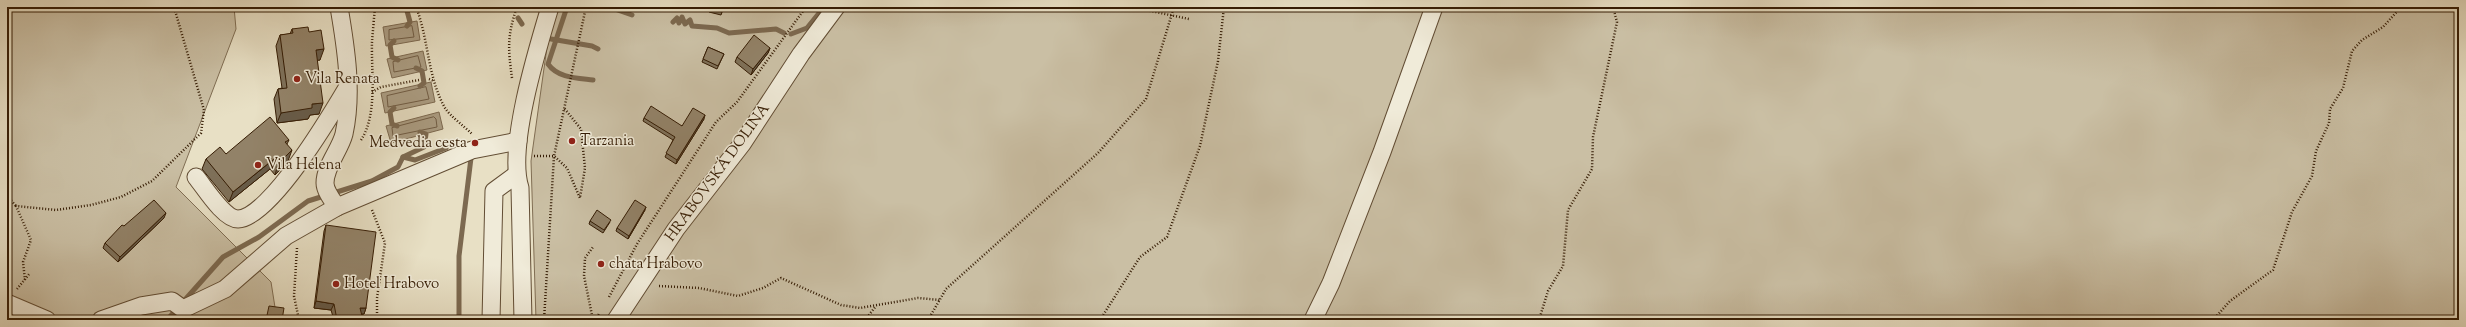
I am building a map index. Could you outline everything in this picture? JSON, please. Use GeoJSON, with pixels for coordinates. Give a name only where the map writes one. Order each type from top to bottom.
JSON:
{"type":"FeatureCollection","features":[{"type":"Feature","properties":{"kind":"street"},"geometry":{"type":"LineString","coordinates":[[334,203],[325,183],[328,170],[344,136],[348,112],[347,50],[339,7]]}},
{"type":"Feature","properties":{"kind":"street"},"geometry":{"type":"LineString","coordinates":[[523,320],[520,188],[516,175],[518,141],[538,48],[550,7]]}},
{"type":"Feature","properties":{"kind":"street","name":"HRABOVSKÁ DOLINA"},"geometry":{"type":"LineString","coordinates":[[616,320],[676,229],[742,144],[801,54],[836,7]]}},
{"type":"Feature","properties":{"kind":"street"},"geometry":{"type":"LineString","coordinates":[[1314,320],[1331,283],[1382,152],[1434,7]]}},
{"type":"Feature","properties":{"kind":"street"},"geometry":{"type":"LineString","coordinates":[[196,177],[226,214],[237,219],[251,216],[288,178],[314,143],[347,88]]}},
{"type":"Feature","properties":{"kind":"street"},"geometry":{"type":"LineString","coordinates":[[101,320],[142,306],[177,305],[225,289],[286,236],[298,230],[334,203],[367,196],[478,148],[518,141]]}},
{"type":"Feature","properties":{"kind":"street"},"geometry":{"type":"LineString","coordinates":[[491,320],[494,191],[516,175]]}},
{"type":"Feature","properties":{"kind":"street"},"geometry":{"type":"LineString","coordinates":[[11,297],[47,320]]}},
{"type":"Feature","properties":{"kind":"path"},"geometry":{"type":"LineString","coordinates":[[16,206],[56,210],[91,205],[122,197],[152,181],[201,133],[204,110],[174,7]]}},
{"type":"Feature","properties":{"kind":"path"},"geometry":{"type":"LineString","coordinates":[[338,151],[351,148],[361,140],[367,129],[372,92],[375,7]]}},
{"type":"Feature","properties":{"kind":"path"},"geometry":{"type":"LineString","coordinates":[[416,7],[424,34],[428,67],[446,108],[478,148]]}},
{"type":"Feature","properties":{"kind":"path"},"geometry":{"type":"LineString","coordinates":[[512,80],[508,51],[509,31],[517,7]]}},
{"type":"Feature","properties":{"kind":"path"},"geometry":{"type":"LineString","coordinates":[[544,320],[554,156],[586,7]]}},
{"type":"Feature","properties":{"kind":"path"},"geometry":{"type":"LineString","coordinates":[[606,301],[637,244],[663,201],[688,168],[716,122],[738,102],[806,7]]}},
{"type":"Feature","properties":{"kind":"path"},"geometry":{"type":"LineString","coordinates":[[1132,7],[1189,19]]}},
{"type":"Feature","properties":{"kind":"path"},"geometry":{"type":"LineString","coordinates":[[928,320],[946,289],[1098,153],[1146,99],[1174,7]]}},
{"type":"Feature","properties":{"kind":"path"},"geometry":{"type":"LineString","coordinates":[[1100,320],[1140,257],[1167,237],[1200,146],[1218,61],[1224,7]]}},
{"type":"Feature","properties":{"kind":"path"},"geometry":{"type":"LineString","coordinates":[[1539,320],[1548,291],[1563,266],[1568,210],[1592,169],[1593,137],[1617,22],[1613,7]]}},
{"type":"Feature","properties":{"kind":"path"},"geometry":{"type":"LineString","coordinates":[[2213,320],[2230,301],[2273,270],[2292,212],[2312,176],[2316,152],[2329,123],[2330,109],[2343,88],[2352,51],[2362,40],[2383,27],[2401,7]]}},
{"type":"Feature","properties":{"kind":"path"},"geometry":{"type":"LineString","coordinates":[[429,79],[435,81]]}},
{"type":"Feature","properties":{"kind":"path"},"geometry":{"type":"LineString","coordinates":[[372,92],[381,87],[419,80]]}},
{"type":"Feature","properties":{"kind":"path"},"geometry":{"type":"LineString","coordinates":[[554,156],[567,168],[580,198],[585,168],[581,129],[564,108]]}},
{"type":"Feature","properties":{"kind":"path"},"geometry":{"type":"LineString","coordinates":[[7,196],[16,206],[31,240],[23,262],[25,280]]}},
{"type":"Feature","properties":{"kind":"path"},"geometry":{"type":"LineString","coordinates":[[367,196],[385,243],[377,298],[377,320]]}},
{"type":"Feature","properties":{"kind":"path"},"geometry":{"type":"LineString","coordinates":[[298,230],[294,296],[299,320]]}},
{"type":"Feature","properties":{"kind":"path"},"geometry":{"type":"LineString","coordinates":[[593,247],[585,258],[584,276],[594,320]]}},
{"type":"Feature","properties":{"kind":"path"},"geometry":{"type":"LineString","coordinates":[[11,297],[30,274]]}},
{"type":"Feature","properties":{"kind":"path"},"geometry":{"type":"LineString","coordinates":[[639,283],[699,288],[738,296],[762,288],[781,278],[841,304],[860,308],[918,298],[940,300]]}},
{"type":"Feature","properties":{"kind":"path"},"geometry":{"type":"LineString","coordinates":[[865,320],[876,306]]}},
{"type":"Feature","properties":{"kind":"path"},"geometry":{"type":"LineString","coordinates":[[594,320],[603,307]]}},
{"type":"Feature","properties":{"kind":"shaded area"},"geometry":{"type":"Polygon","coordinates":[[[7,7],[234,7],[236,29],[176,187],[271,282],[277,320],[13,320],[7,313],[7,7]]]}},
{"type":"Feature","properties":{"kind":"shaded area"},"geometry":{"type":"Polygon","coordinates":[[[558,7],[2459,7],[2459,320],[536,320],[531,161],[547,47],[558,7]]]}},
{"type":"Feature","properties":{"kind":"water"},"geometry":{"type":"Polygon","coordinates":[[[417,21],[420,40],[386,46],[383,27],[417,21]]]}},
{"type":"Feature","properties":{"kind":"water"},"geometry":{"type":"Polygon","coordinates":[[[423,51],[427,70],[392,78],[387,59],[423,51]]]}},
{"type":"Feature","properties":{"kind":"water"},"geometry":{"type":"Polygon","coordinates":[[[431,82],[435,102],[385,113],[381,93],[431,82]]]}},
{"type":"Feature","properties":{"kind":"water"},"geometry":{"type":"Polygon","coordinates":[[[439,112],[443,129],[391,143],[386,126],[439,112]]]}},
{"type":"Feature","properties":{"kind":"building"},"geometry":{"type":"Polygon","coordinates":[[[711,7],[724,7],[722,12],[710,9],[711,7]]]}},
{"type":"Feature","properties":{"kind":"building","name":"Vila Renata"},"geometry":{"type":"Polygon","coordinates":[[[308,27],[309,32],[321,30],[324,49],[316,50],[323,103],[312,104],[312,108],[281,113],[278,89],[287,88],[280,35],[293,33],[292,29],[308,27]]]}},
{"type":"Feature","properties":{"kind":"building"},"geometry":{"type":"Polygon","coordinates":[[[754,35],[770,48],[753,69],[737,57],[754,35]]]}},
{"type":"Feature","properties":{"kind":"building"},"geometry":{"type":"Polygon","coordinates":[[[708,47],[724,54],[718,66],[703,59],[708,47]]]}},
{"type":"Feature","properties":{"kind":"building"},"geometry":{"type":"Polygon","coordinates":[[[651,106],[682,126],[693,108],[705,115],[677,160],[666,153],[675,137],[644,118],[651,106]]]}},
{"type":"Feature","properties":{"kind":"building","name":"Vila Helena"},"geometry":{"type":"Polygon","coordinates":[[[270,117],[289,140],[285,142],[292,150],[278,164],[274,159],[233,192],[206,159],[220,147],[226,154],[270,117]]]}},
{"type":"Feature","properties":{"kind":"building"},"geometry":{"type":"Polygon","coordinates":[[[154,200],[166,213],[120,257],[105,243],[122,225],[124,226],[154,200]]]}},
{"type":"Feature","properties":{"kind":"building"},"geometry":{"type":"Polygon","coordinates":[[[635,200],[646,207],[629,236],[617,228],[635,200]]]}},
{"type":"Feature","properties":{"kind":"building"},"geometry":{"type":"Polygon","coordinates":[[[597,210],[611,220],[604,230],[590,221],[597,210]]]}},
{"type":"Feature","properties":{"kind":"building"},"geometry":{"type":"Polygon","coordinates":[[[326,225],[376,232],[366,308],[360,308],[363,320],[337,320],[334,304],[316,301],[326,225]]]}},
{"type":"Feature","properties":{"kind":"building"},"geometry":{"type":"Polygon","coordinates":[[[269,306],[284,308],[282,320],[266,320],[269,306]]]}},
{"type":"Feature","properties":{"kind":"waterway"},"geometry":{"type":"LineString","coordinates":[[406,7],[410,22],[407,26]]}},
{"type":"Feature","properties":{"kind":"waterway"},"geometry":{"type":"LineString","coordinates":[[567,7],[548,64],[552,69],[562,75],[593,80]]}},
{"type":"Feature","properties":{"kind":"waterway"},"geometry":{"type":"LineString","coordinates":[[609,7],[632,15]]}},
{"type":"Feature","properties":{"kind":"waterway"},"geometry":{"type":"LineString","coordinates":[[791,34],[807,28],[824,7]]}},
{"type":"Feature","properties":{"kind":"waterway"},"geometry":{"type":"LineString","coordinates":[[673,22],[677,18],[679,23],[682,17],[685,24],[690,20],[692,26],[717,28],[729,33],[776,29],[784,33]]}},
{"type":"Feature","properties":{"kind":"waterway"},"geometry":{"type":"LineString","coordinates":[[518,18],[522,24]]}},
{"type":"Feature","properties":{"kind":"waterway"},"geometry":{"type":"LineString","coordinates":[[551,39],[592,46],[598,49]]}},
{"type":"Feature","properties":{"kind":"waterway"},"geometry":{"type":"LineString","coordinates":[[394,41],[390,45],[392,57],[398,60]]}},
{"type":"Feature","properties":{"kind":"waterway"},"geometry":{"type":"LineString","coordinates":[[416,68],[422,71],[424,83],[420,86]]}},
{"type":"Feature","properties":{"kind":"waterway"},"geometry":{"type":"LineString","coordinates":[[394,108],[390,112],[392,124],[397,126]]}},
{"type":"Feature","properties":{"kind":"waterway"},"geometry":{"type":"LineString","coordinates":[[420,132],[426,134],[424,147],[403,157],[415,160],[446,148]]}},
{"type":"Feature","properties":{"kind":"waterway"},"geometry":{"type":"LineString","coordinates":[[167,320],[223,257],[259,237],[308,201],[372,181],[398,167],[403,157]]}},
{"type":"Feature","properties":{"kind":"waterway"},"geometry":{"type":"LineString","coordinates":[[459,320],[459,256],[471,158]]}},
{"type":"Feature","properties":{"kind":"place","name":"Vila Renata"},"geometry":{"type":"Point","coordinates":[297,79]}},
{"type":"Feature","properties":{"kind":"place","name":"Tarzania"},"geometry":{"type":"Point","coordinates":[572,141]}},
{"type":"Feature","properties":{"kind":"place","name":"Medvedia cesta"},"geometry":{"type":"Point","coordinates":[475,143]}},
{"type":"Feature","properties":{"kind":"place","name":"Vila Helena"},"geometry":{"type":"Point","coordinates":[258,165]}},
{"type":"Feature","properties":{"kind":"place","name":"chata Hrabovo"},"geometry":{"type":"Point","coordinates":[601,264]}},
{"type":"Feature","properties":{"kind":"place","name":"Hotel Hrabovo"},"geometry":{"type":"Point","coordinates":[336,284]}}]}
